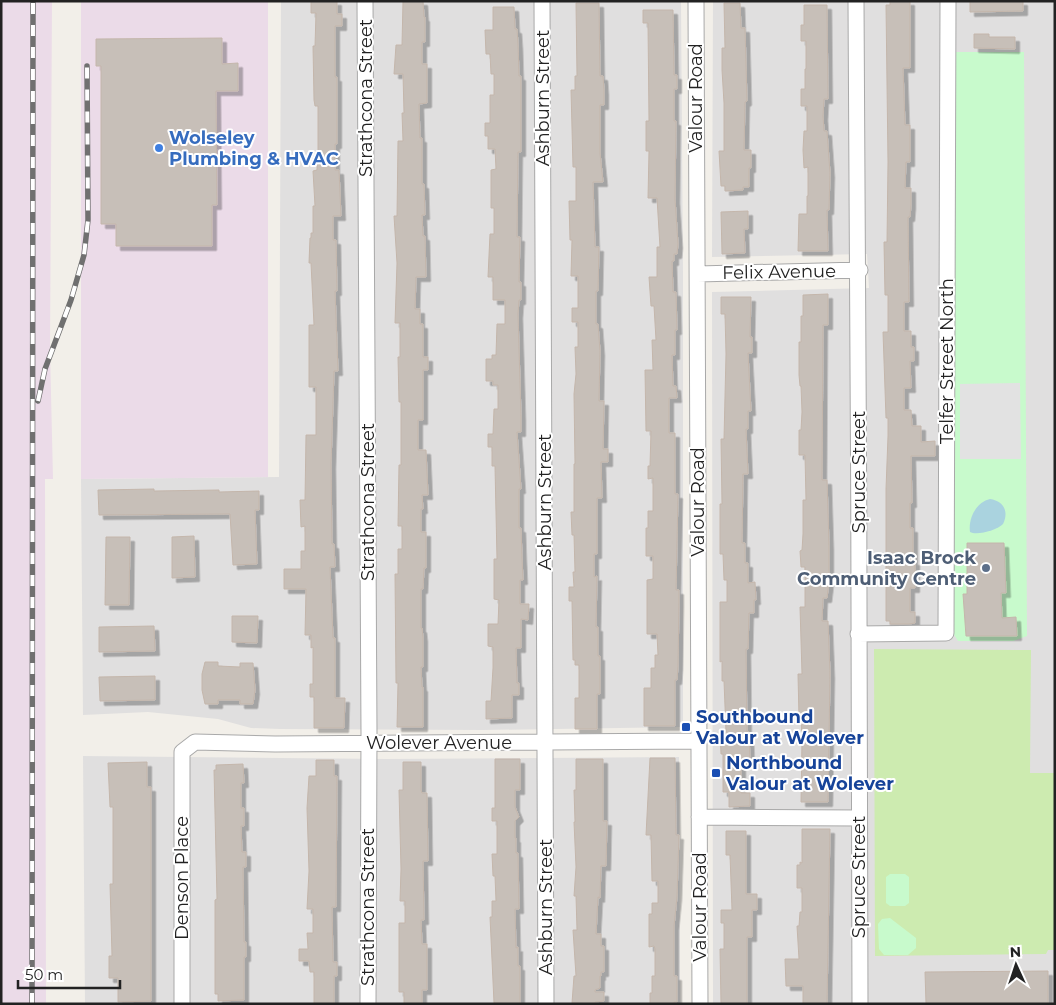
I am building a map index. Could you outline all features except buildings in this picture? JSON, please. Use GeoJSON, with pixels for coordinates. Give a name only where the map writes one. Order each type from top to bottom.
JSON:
{"type":"FeatureCollection","features":[{"type":"Feature","properties":{"kind":"street","name":"Strathcona Street"},"geometry":{"type":"LineString","coordinates":[[365,1],[369,743],[368,1004]]}},
{"type":"Feature","properties":{"kind":"street","name":"Ashburn Street"},"geometry":{"type":"LineString","coordinates":[[542,1],[546,1004]]}},
{"type":"Feature","properties":{"kind":"street","name":"Valour Road"},"geometry":{"type":"LineString","coordinates":[[696,1],[700,1004]]}},
{"type":"Feature","properties":{"kind":"street","name":"Spruce Street"},"geometry":{"type":"LineString","coordinates":[[856,1],[860,270],[858,634],[860,1004]]}},
{"type":"Feature","properties":{"kind":"street","name":"Telfer Street North"},"geometry":{"type":"LineString","coordinates":[[858,634],[946,633],[948,1]]}},
{"type":"Feature","properties":{"kind":"street","name":"Felix Avenue"},"geometry":{"type":"LineString","coordinates":[[698,274],[860,270]]}},
{"type":"Feature","properties":{"kind":"street","name":"Wolever Avenue"},"geometry":{"type":"LineString","coordinates":[[182,752],[195,742],[275,744],[699,741]]}},
{"type":"Feature","properties":{"kind":"street","name":"Denson Place"},"geometry":{"type":"LineString","coordinates":[[182,752],[182,1004]]}},
{"type":"Feature","properties":{"kind":"street"},"geometry":{"type":"LineString","coordinates":[[699,817],[859,818]]}},
{"type":"Feature","properties":{"kind":"shaded area"},"geometry":{"type":"Polygon","coordinates":[[[1,1],[52,1],[50,351],[53,479],[45,479],[46,1004],[1,1004],[1,1]]]}},
{"type":"Feature","properties":{"kind":"shaded area"},"geometry":{"type":"Polygon","coordinates":[[[81,1],[268,1],[268,477],[81,479],[81,1]]]}},
{"type":"Feature","properties":{"kind":"shaded area"},"geometry":{"type":"Polygon","coordinates":[[[281,1],[681,1],[683,727],[483,730],[280,729],[251,728],[218,719],[148,712],[83,715],[81,479],[279,477],[281,1]]]}},
{"type":"Feature","properties":{"kind":"shaded area"},"geometry":{"type":"Polygon","coordinates":[[[713,1],[1055,1],[1055,1004],[713,1004],[712,292],[869,288],[867,254],[712,257],[713,1]]]}},
{"type":"Feature","properties":{"kind":"shaded area"},"geometry":{"type":"Polygon","coordinates":[[[1020,383],[1021,459],[960,459],[960,384],[1020,383]]]}},
{"type":"Feature","properties":{"kind":"shaded area"},"geometry":{"type":"Polygon","coordinates":[[[83,756],[386,759],[679,757],[680,1004],[85,1004],[83,756]]]}},
{"type":"Feature","properties":{"kind":"green space"},"geometry":{"type":"Polygon","coordinates":[[[954,52],[1024,52],[1027,636],[1013,641],[958,641],[953,633],[954,52]]]}},
{"type":"Feature","properties":{"kind":"green space"},"geometry":{"type":"Polygon","coordinates":[[[874,649],[1031,650],[1030,773],[1055,773],[1055,950],[1048,950],[1046,954],[875,956],[874,649]]]}},
{"type":"Feature","properties":{"kind":"green space"},"geometry":{"type":"Polygon","coordinates":[[[890,874],[905,874],[909,877],[909,903],[905,906],[890,906],[886,903],[886,877],[890,874]]]}},
{"type":"Feature","properties":{"kind":"green space"},"geometry":{"type":"Polygon","coordinates":[[[890,918],[916,938],[916,948],[908,955],[884,955],[879,949],[878,924],[882,919],[890,918]]]}},
{"type":"Feature","properties":{"kind":"water"},"geometry":{"type":"Polygon","coordinates":[[[990,499],[999,502],[1004,508],[1005,520],[1003,524],[987,532],[970,532],[970,522],[977,507],[990,499]]]}},
{"type":"Feature","properties":{"kind":"railway"},"geometry":{"type":"LineString","coordinates":[[32,1004],[33,1]]}},
{"type":"Feature","properties":{"kind":"railway"},"geometry":{"type":"LineString","coordinates":[[38,401],[45,369],[71,300],[84,255],[88,220],[87,66]]}},
{"type":"Feature","properties":{"kind":"place","name":"Wolseley Plumbing & HVAC"},"geometry":{"type":"Point","coordinates":[159,148]}},
{"type":"Feature","properties":{"kind":"place","name":"Isaac Brock Community Centre"},"geometry":{"type":"Point","coordinates":[986,568]}},
{"type":"Feature","properties":{"kind":"place","name":"Southbound Valour at Wolever"},"geometry":{"type":"Point","coordinates":[686,727]}},
{"type":"Feature","properties":{"kind":"place","name":"Northbound Valour at Wolever"},"geometry":{"type":"Point","coordinates":[716,773]}}]}
